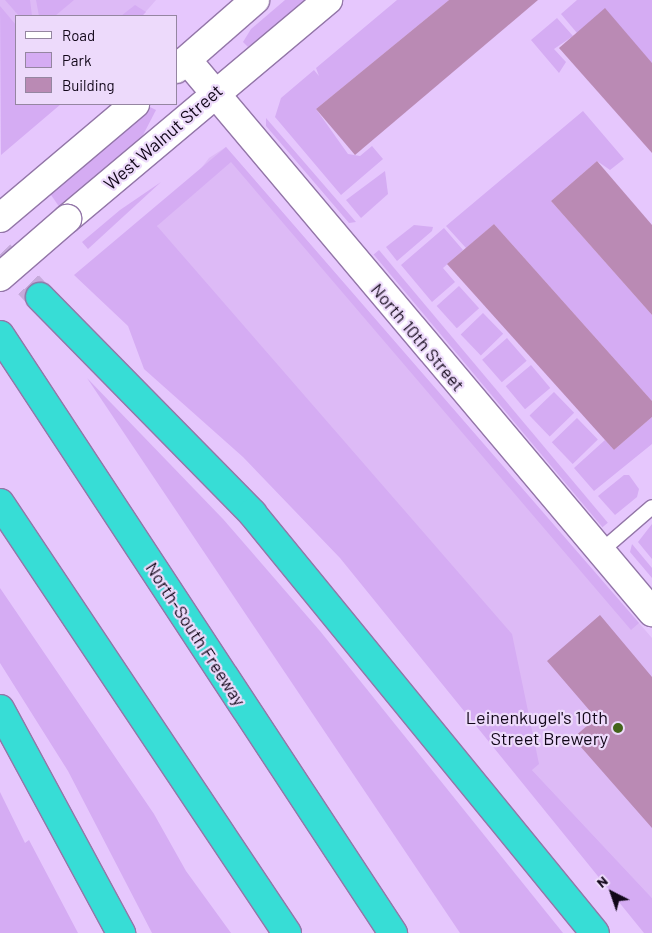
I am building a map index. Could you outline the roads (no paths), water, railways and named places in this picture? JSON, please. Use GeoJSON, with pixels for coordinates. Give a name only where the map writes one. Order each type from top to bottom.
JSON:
{"type":"FeatureCollection","features":[{"type":"Feature","properties":{"kind":"highway"},"geometry":{"type":"LineString","coordinates":[[40,298],[252,513],[595,933]]}},
{"type":"Feature","properties":{"kind":"highway","name":"North-South Freeway"},"geometry":{"type":"LineString","coordinates":[[0,335],[393,933]]}},
{"type":"Feature","properties":{"kind":"highway"},"geometry":{"type":"LineString","coordinates":[[0,503],[287,933]]}},
{"type":"Feature","properties":{"kind":"highway"},"geometry":{"type":"LineString","coordinates":[[0,709],[121,933]]}},
{"type":"Feature","properties":{"kind":"highway"},"geometry":{"type":"LineString","coordinates":[[101,898],[112,933]]}},
{"type":"Feature","properties":{"kind":"street"},"geometry":{"type":"LineString","coordinates":[[181,64],[255,0]]}},
{"type":"Feature","properties":{"kind":"street","name":"West Walnut Street"},"geometry":{"type":"LineString","coordinates":[[0,276],[214,93],[328,0]]}},
{"type":"Feature","properties":{"kind":"street","name":"North 10th Street"},"geometry":{"type":"LineString","coordinates":[[181,64],[214,93],[652,612]]}},
{"type":"Feature","properties":{"kind":"street"},"geometry":{"type":"LineString","coordinates":[[0,218],[134,105]]}},
{"type":"Feature","properties":{"kind":"lane"},"geometry":{"type":"LineString","coordinates":[[601,551],[652,506]]}},
{"type":"Feature","properties":{"kind":"tunnel"},"geometry":{"type":"LineString","coordinates":[[0,254],[40,297]]}},
{"type":"Feature","properties":{"kind":"place","name":"Leinenkugel's 10th Street Brewery"},"geometry":{"type":"Point","coordinates":[618,728]}}]}
